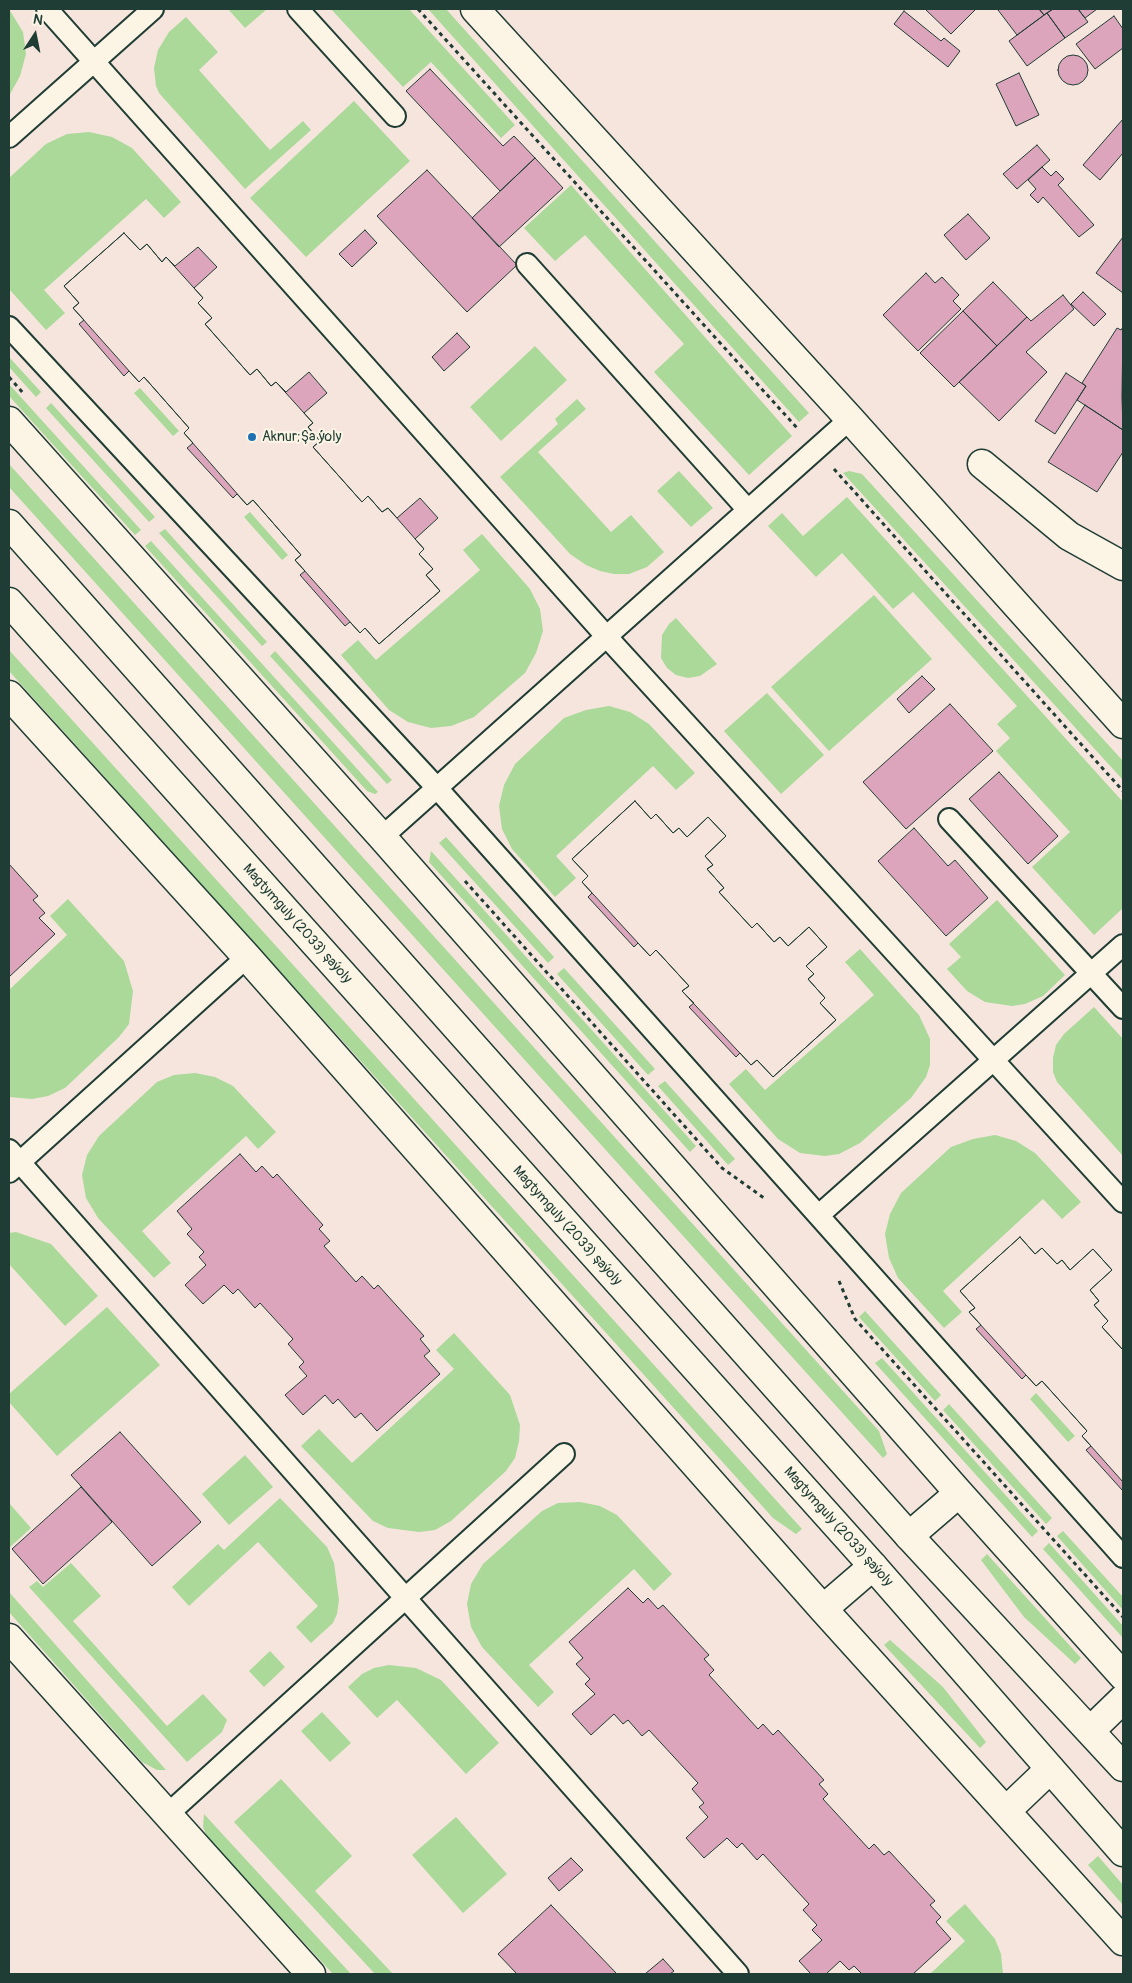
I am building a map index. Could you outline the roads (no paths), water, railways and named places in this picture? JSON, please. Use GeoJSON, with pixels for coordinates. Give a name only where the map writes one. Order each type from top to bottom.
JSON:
{"type":"FeatureCollection","features":[{"type":"Feature","properties":{"kind":"street"},"geometry":{"type":"LineString","coordinates":[[475,9],[850,419],[1123,724]]}},
{"type":"Feature","properties":{"kind":"street"},"geometry":{"type":"LineString","coordinates":[[9,420],[382,837],[1123,1676]]}},
{"type":"Feature","properties":{"kind":"street"},"geometry":{"type":"LineString","coordinates":[[982,464],[1069,536],[1123,566]]}},
{"type":"Feature","properties":{"kind":"street"},"geometry":{"type":"LineString","coordinates":[[9,524],[909,1536],[1091,1730],[1123,1767]]}},
{"type":"Feature","properties":{"kind":"street","name":"Magtymguly (2033) şaýoly"},"geometry":{"type":"LineString","coordinates":[[9,602],[872,1566],[1123,1852]]}},
{"type":"Feature","properties":{"kind":"street"},"geometry":{"type":"LineString","coordinates":[[9,696],[247,957],[823,1608],[1123,1941]]}},
{"type":"Feature","properties":{"kind":"street"},"geometry":{"type":"LineString","coordinates":[[909,1536],[959,1492]]}},
{"type":"Feature","properties":{"kind":"street"},"geometry":{"type":"LineString","coordinates":[[823,1608],[872,1566]]}},
{"type":"Feature","properties":{"kind":"street"},"geometry":{"type":"LineString","coordinates":[[9,1638],[311,1974]]}},
{"type":"Feature","properties":{"kind":"street"},"geometry":{"type":"LineString","coordinates":[[1091,1730],[1123,1699]]}},
{"type":"Feature","properties":{"kind":"street"},"geometry":{"type":"LineString","coordinates":[[1006,1811],[1050,1769]]}},
{"type":"Feature","properties":{"kind":"lane"},"geometry":{"type":"LineString","coordinates":[[47,9],[606,636],[1123,1202]]}},
{"type":"Feature","properties":{"kind":"lane"},"geometry":{"type":"LineString","coordinates":[[9,137],[153,9]]}},
{"type":"Feature","properties":{"kind":"lane"},"geometry":{"type":"LineString","coordinates":[[298,9],[395,116]]}},
{"type":"Feature","properties":{"kind":"lane"},"geometry":{"type":"LineString","coordinates":[[527,264],[748,510]]}},
{"type":"Feature","properties":{"kind":"lane"},"geometry":{"type":"LineString","coordinates":[[9,326],[437,788],[1123,1557]]}},
{"type":"Feature","properties":{"kind":"lane"},"geometry":{"type":"LineString","coordinates":[[382,837],[850,419]]}},
{"type":"Feature","properties":{"kind":"lane"},"geometry":{"type":"LineString","coordinates":[[949,819],[1123,1008]]}},
{"type":"Feature","properties":{"kind":"lane"},"geometry":{"type":"LineString","coordinates":[[818,1215],[1123,945]]}},
{"type":"Feature","properties":{"kind":"lane"},"geometry":{"type":"LineString","coordinates":[[247,957],[12,1162],[405,1598],[738,1974]]}},
{"type":"Feature","properties":{"kind":"lane"},"geometry":{"type":"LineString","coordinates":[[168,1814],[564,1454]]}},
{"type":"Feature","properties":{"kind":"place","name":"Aknur;Şa ýoly"},"geometry":{"type":"Point","coordinates":[252,437]}}]}
